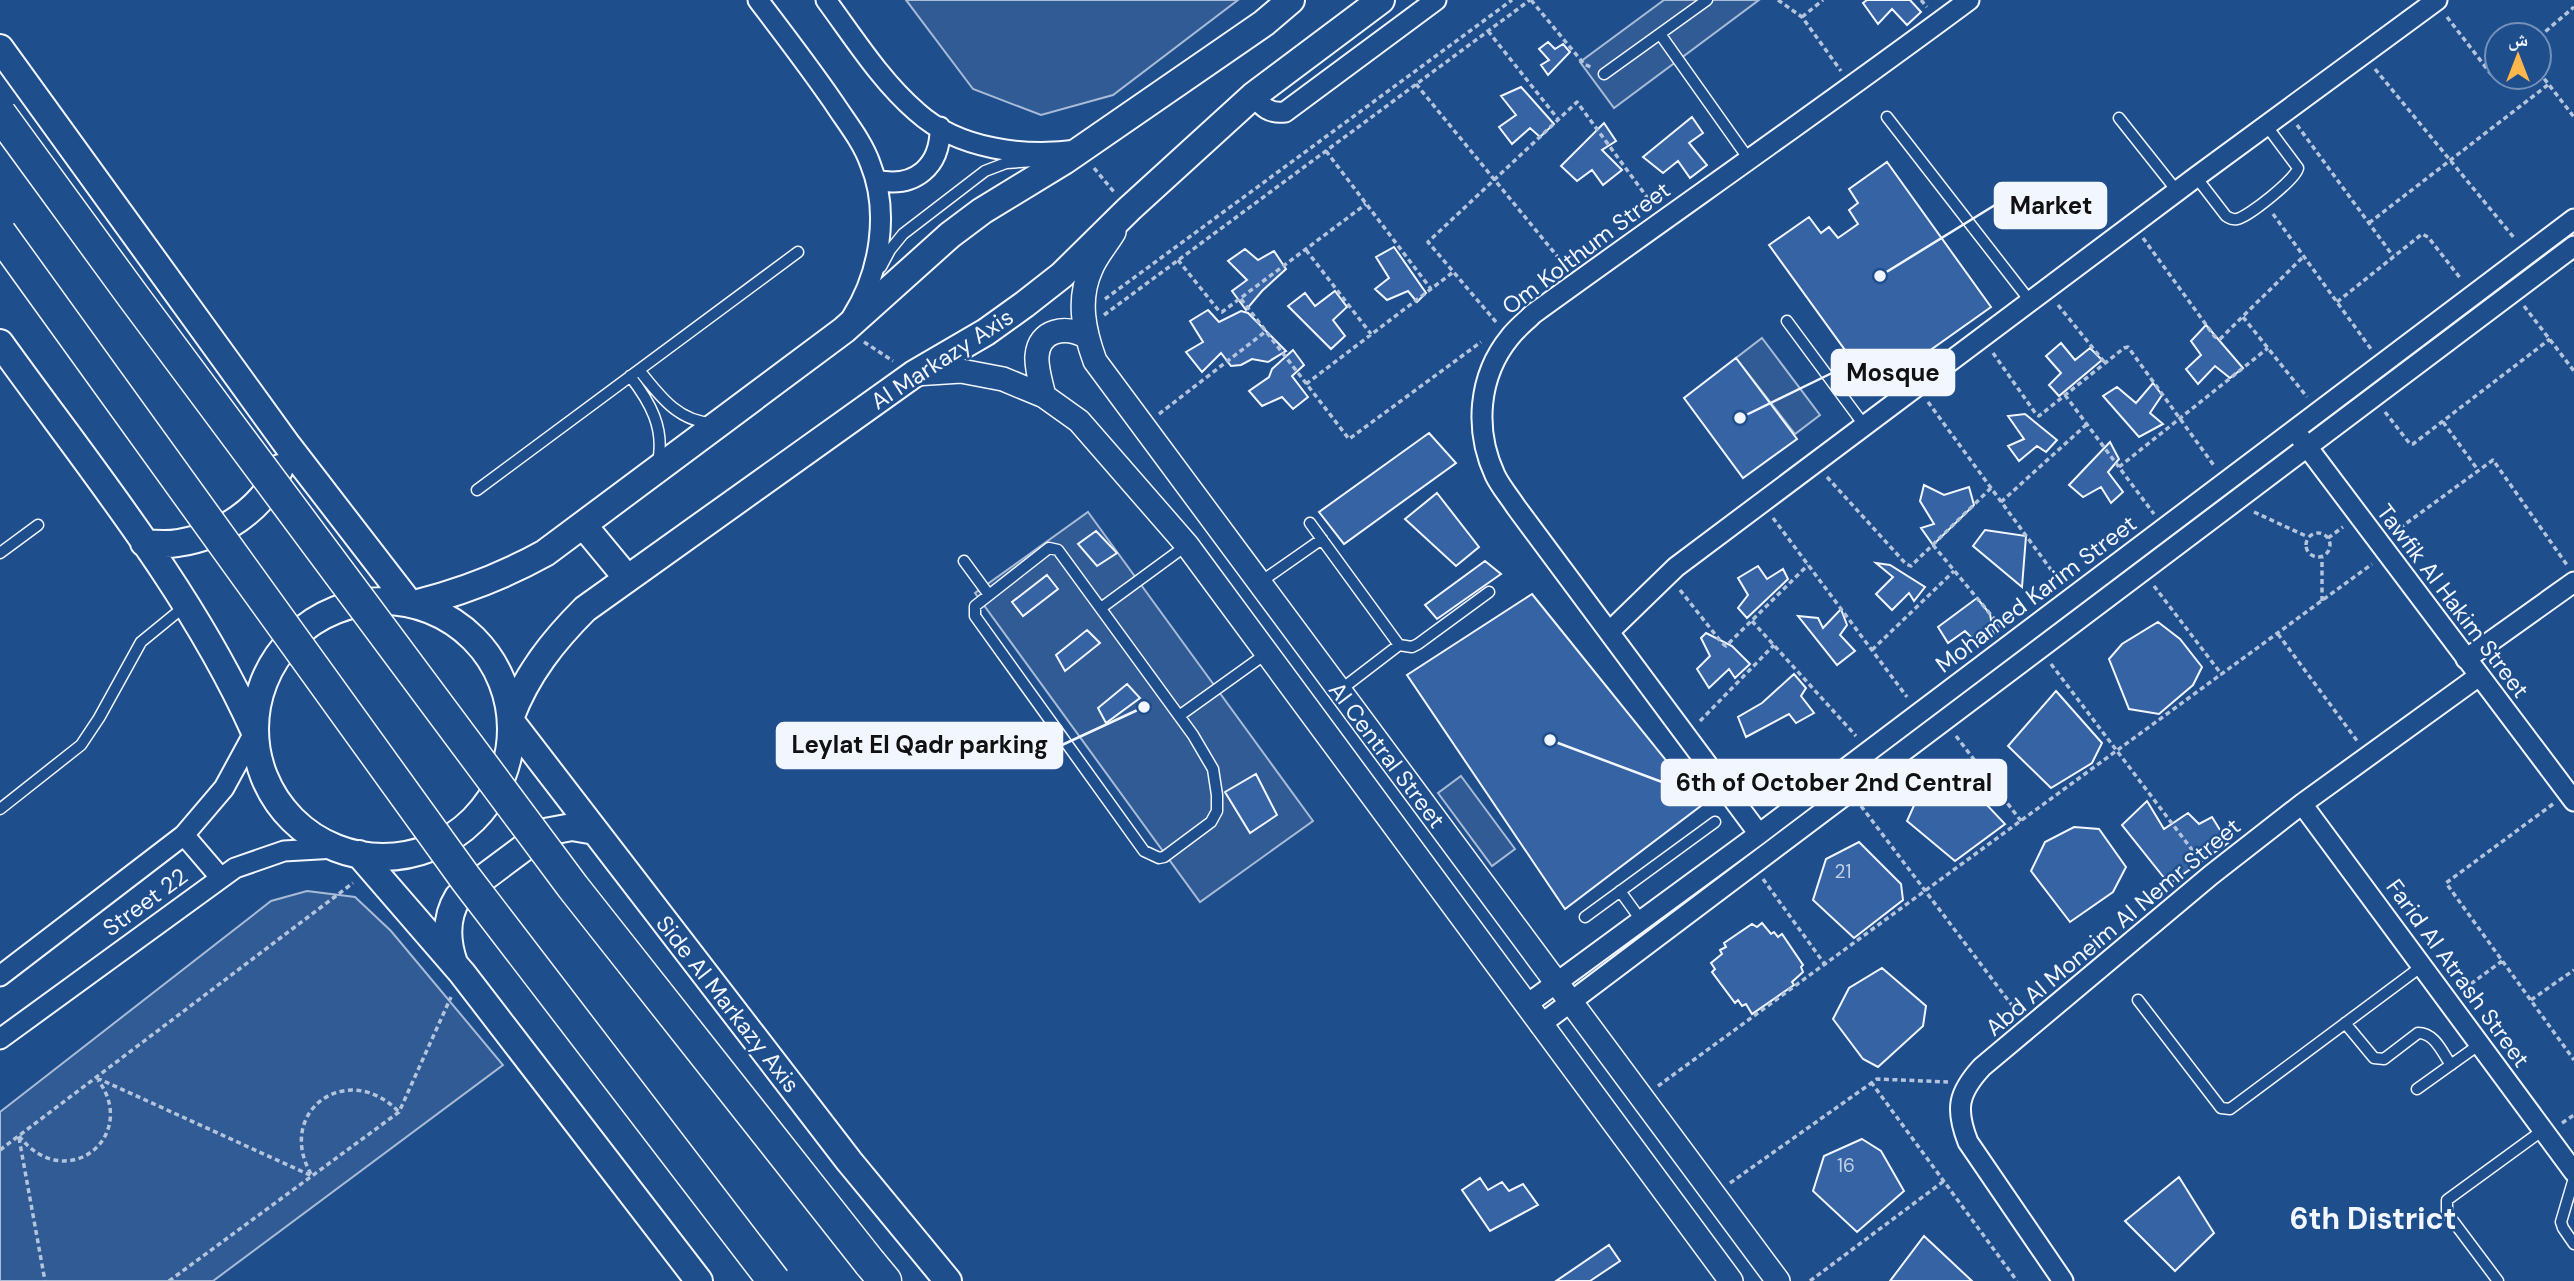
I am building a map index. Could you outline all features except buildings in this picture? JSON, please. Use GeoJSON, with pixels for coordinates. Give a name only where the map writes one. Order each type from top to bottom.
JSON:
{"type":"FeatureCollection","features":[{"type":"Feature","properties":{"kind":"highway"},"geometry":{"type":"LineString","coordinates":[[0,114],[573,887],[878,1272]]}},
{"type":"Feature","properties":{"kind":"highway"},"geometry":{"type":"LineString","coordinates":[[0,233],[466,879],[774,1281]]}},
{"type":"Feature","properties":{"kind":"main road"},"geometry":{"type":"LineString","coordinates":[[411,604],[460,592],[504,575],[545,553],[844,330],[950,235],[1004,196],[1072,155],[1264,15],[1291,0]]}},
{"type":"Feature","properties":{"kind":"main road","name":"Al Markazy Axis"},"geometry":{"type":"LineString","coordinates":[[511,720],[520,692],[549,647],[585,609],[914,374],[986,332],[1025,304],[1096,243],[1129,209],[1253,96],[1381,0]]}},
{"type":"Feature","properties":{"kind":"main road"},"geometry":{"type":"LineString","coordinates":[[0,48],[288,446],[411,604]]}},
{"type":"Feature","properties":{"kind":"main road"},"geometry":{"type":"LineString","coordinates":[[0,343],[188,604],[223,664],[255,731]]}},
{"type":"Feature","properties":{"kind":"main road"},"geometry":{"type":"LineString","coordinates":[[145,543],[176,544],[197,539],[235,522],[258,501],[271,484],[288,446]]}},
{"type":"Feature","properties":{"kind":"main road"},"geometry":{"type":"LineString","coordinates":[[584,526],[627,578]]}},
{"type":"Feature","properties":{"kind":"main road"},"geometry":{"type":"LineString","coordinates":[[355,857],[416,852],[448,839],[467,826],[483,809],[496,790],[505,769],[510,746],[511,720],[507,694],[499,673],[488,654],[473,637],[435,612],[411,604],[388,601],[347,606],[318,619],[293,637],[269,671],[258,700],[255,731],[264,775],[273,794],[300,826],[355,857],[458,969],[699,1281]]}},
{"type":"Feature","properties":{"kind":"main road","name":"Side Al Markazy Axis"},"geometry":{"type":"LineString","coordinates":[[511,720],[849,1161],[948,1281]]}},
{"type":"Feature","properties":{"kind":"main road"},"geometry":{"type":"LineString","coordinates":[[458,969],[448,938],[448,923],[451,908],[458,897],[545,832],[572,827],[595,831]]}},
{"type":"Feature","properties":{"kind":"street"},"geometry":{"type":"LineString","coordinates":[[758,0],[860,142],[876,180],[880,223],[873,268],[866,290],[844,330]]}},
{"type":"Feature","properties":{"kind":"street"},"geometry":{"type":"LineString","coordinates":[[826,0],[876,66],[917,113],[940,127],[975,142],[1016,152],[1072,155]]}},
{"type":"Feature","properties":{"kind":"street"},"geometry":{"type":"LineString","coordinates":[[1253,96],[1266,110],[1284,112],[1436,0]]}},
{"type":"Feature","properties":{"kind":"street","name":"Om Kolthum Street"},"geometry":{"type":"LineString","coordinates":[[1759,834],[1495,475],[1483,441],[1481,404],[1490,369],[1505,332],[1853,86],[1969,0]]}},
{"type":"Feature","properties":{"kind":"street"},"geometry":{"type":"LineString","coordinates":[[1609,632],[1668,574],[1761,503],[2177,191],[2436,1]]}},
{"type":"Feature","properties":{"kind":"street"},"geometry":{"type":"LineString","coordinates":[[876,180],[909,180],[927,168],[939,149],[940,127]]}},
{"type":"Feature","properties":{"kind":"street"},"geometry":{"type":"LineString","coordinates":[[1044,396],[1037,359],[1041,343],[1053,332],[1084,327],[1084,292],[1091,269],[1129,209]]}},
{"type":"Feature","properties":{"kind":"street","name":"Mohamed Karim Street"},"geometry":{"type":"LineString","coordinates":[[1525,1005],[1759,834],[2574,219]]}},
{"type":"Feature","properties":{"kind":"street","name":"Mohamed Karim Street"},"geometry":{"type":"LineString","coordinates":[[1540,1025],[2574,246]]}},
{"type":"Feature","properties":{"kind":"street","name":"Al Central Street"},"geometry":{"type":"LineString","coordinates":[[1084,327],[1095,361],[1142,427],[1778,1281]]}},
{"type":"Feature","properties":{"kind":"street","name":"Al Central Street"},"geometry":{"type":"LineString","coordinates":[[914,374],[939,371],[982,374],[1014,383],[1044,396],[1079,421],[1187,545],[1731,1281]]}},
{"type":"Feature","properties":{"kind":"street","name":"Tawfik Al Hakim Street"},"geometry":{"type":"LineString","coordinates":[[2294,430],[2571,797]]}},
{"type":"Feature","properties":{"kind":"street"},"geometry":{"type":"LineString","coordinates":[[2466,659],[2574,582]]}},
{"type":"Feature","properties":{"kind":"street","name":"Abd Al Moneim Al Nemr Street"},"geometry":{"type":"LineString","coordinates":[[1968,1082],[1982,1067],[2211,875],[2302,804],[2479,676]]}},
{"type":"Feature","properties":{"kind":"street","name":"Street 22"},"geometry":{"type":"LineString","coordinates":[[0,976],[184,835],[224,788],[255,731]]}},
{"type":"Feature","properties":{"kind":"street","name":"Farid Al Atrash Street"},"geometry":{"type":"LineString","coordinates":[[2302,804],[2574,1172]]}},
{"type":"Feature","properties":{"kind":"street"},"geometry":{"type":"LineString","coordinates":[[184,835],[220,877]]}},
{"type":"Feature","properties":{"kind":"street","name":"Street 22"},"geometry":{"type":"LineString","coordinates":[[0,1040],[220,877],[267,855],[302,848],[355,857]]}},
{"type":"Feature","properties":{"kind":"street"},"geometry":{"type":"LineString","coordinates":[[1968,1082],[1960,1102],[1960,1112],[1968,1142],[2063,1281]]}},
{"type":"Feature","properties":{"kind":"lane"},"geometry":{"type":"LineString","coordinates":[[1604,74],[1707,0]]}},
{"type":"Feature","properties":{"kind":"lane"},"geometry":{"type":"LineString","coordinates":[[1660,34],[1748,158]]}},
{"type":"Feature","properties":{"kind":"lane"},"geometry":{"type":"LineString","coordinates":[[1887,117],[2038,295]]}},
{"type":"Feature","properties":{"kind":"lane"},"geometry":{"type":"LineString","coordinates":[[2119,118],[2177,191]]}},
{"type":"Feature","properties":{"kind":"lane"},"geometry":{"type":"LineString","coordinates":[[2196,177],[2226,216],[2232,219],[2238,219],[2264,201],[2293,178],[2298,168],[2266,125]]}},
{"type":"Feature","properties":{"kind":"lane"},"geometry":{"type":"LineString","coordinates":[[477,490],[797,252]]}},
{"type":"Feature","properties":{"kind":"lane"},"geometry":{"type":"LineString","coordinates":[[1787,321],[1864,425]]}},
{"type":"Feature","properties":{"kind":"lane"},"geometry":{"type":"LineString","coordinates":[[634,373],[680,414],[700,421],[721,423]]}},
{"type":"Feature","properties":{"kind":"lane"},"geometry":{"type":"LineString","coordinates":[[634,373],[658,426],[660,449],[656,472]]}},
{"type":"Feature","properties":{"kind":"lane"},"geometry":{"type":"LineString","coordinates":[[1310,523],[1399,645],[1412,647],[1418,644],[1489,592]]}},
{"type":"Feature","properties":{"kind":"lane"},"geometry":{"type":"LineString","coordinates":[[0,553],[38,525]]}},
{"type":"Feature","properties":{"kind":"lane"},"geometry":{"type":"LineString","coordinates":[[1259,584],[1322,539]]}},
{"type":"Feature","properties":{"kind":"lane"},"geometry":{"type":"LineString","coordinates":[[1101,608],[1187,545]]}},
{"type":"Feature","properties":{"kind":"lane"},"geometry":{"type":"LineString","coordinates":[[1049,548],[1058,550],[1209,758],[1217,795],[1217,811],[1211,822],[1164,857],[1158,858],[1144,851],[975,616],[975,606],[989,594],[1049,548]]}},
{"type":"Feature","properties":{"kind":"lane"},"geometry":{"type":"LineString","coordinates":[[964,561],[989,594]]}},
{"type":"Feature","properties":{"kind":"lane"},"geometry":{"type":"LineString","coordinates":[[0,809],[81,745],[141,642],[188,604]]}},
{"type":"Feature","properties":{"kind":"lane"},"geometry":{"type":"LineString","coordinates":[[1339,691],[1399,645]]}},
{"type":"Feature","properties":{"kind":"lane"},"geometry":{"type":"LineString","coordinates":[[1179,716],[1267,653]]}},
{"type":"Feature","properties":{"kind":"lane"},"geometry":{"type":"LineString","coordinates":[[1585,917],[1715,822]]}},
{"type":"Feature","properties":{"kind":"lane"},"geometry":{"type":"LineString","coordinates":[[1620,891],[1641,920]]}},
{"type":"Feature","properties":{"kind":"lane"},"geometry":{"type":"LineString","coordinates":[[2138,1000],[2221,1108],[2226,1110],[2231,1109],[2422,965]]}},
{"type":"Feature","properties":{"kind":"lane"},"geometry":{"type":"LineString","coordinates":[[2346,1023],[2374,1058],[2384,1059],[2418,1033],[2422,1033],[2433,1039],[2451,1065]]}},
{"type":"Feature","properties":{"kind":"lane"},"geometry":{"type":"LineString","coordinates":[[2417,1089],[2480,1044]]}},
{"type":"Feature","properties":{"kind":"lane"},"geometry":{"type":"LineString","coordinates":[[2498,1281],[2447,1213],[2447,1200],[2543,1130]]}},
{"type":"Feature","properties":{"kind":"lane"},"geometry":{"type":"LineString","coordinates":[[2574,1178],[2561,1222],[2574,1244]]}},
{"type":"Feature","properties":{"kind":"path"},"geometry":{"type":"LineString","coordinates":[[1084,327],[1512,0]]}},
{"type":"Feature","properties":{"kind":"path"},"geometry":{"type":"LineString","coordinates":[[1084,327],[1530,0],[1584,64],[1604,74]]}},
{"type":"Feature","properties":{"kind":"path"},"geometry":{"type":"LineString","coordinates":[[1778,0],[1802,17],[1853,86]]}},
{"type":"Feature","properties":{"kind":"path"},"geometry":{"type":"LineString","coordinates":[[1802,17],[1823,0]]}},
{"type":"Feature","properties":{"kind":"path"},"geometry":{"type":"LineString","coordinates":[[2436,1],[2483,63]]}},
{"type":"Feature","properties":{"kind":"path"},"geometry":{"type":"LineString","coordinates":[[2553,25],[2574,7]]}},
{"type":"Feature","properties":{"kind":"path"},"geometry":{"type":"LineString","coordinates":[[1489,30],[1558,119]]}},
{"type":"Feature","properties":{"kind":"path"},"geometry":{"type":"LineString","coordinates":[[2363,54],[2527,254]]}},
{"type":"Feature","properties":{"kind":"path"},"geometry":{"type":"LineString","coordinates":[[1416,84],[1578,282]]}},
{"type":"Feature","properties":{"kind":"path"},"geometry":{"type":"LineString","coordinates":[[2553,89],[2574,117]]}},
{"type":"Feature","properties":{"kind":"path"},"geometry":{"type":"LineString","coordinates":[[2369,223],[2540,91]]}},
{"type":"Feature","properties":{"kind":"path"},"geometry":{"type":"LineString","coordinates":[[1241,299],[1349,439],[1505,332],[1428,242],[1558,119],[1579,103],[1663,220]]}},
{"type":"Feature","properties":{"kind":"path"},"geometry":{"type":"LineString","coordinates":[[2286,110],[2393,256]]}},
{"type":"Feature","properties":{"kind":"path"},"geometry":{"type":"LineString","coordinates":[[1326,151],[1431,289]]}},
{"type":"Feature","properties":{"kind":"path"},"geometry":{"type":"LineString","coordinates":[[1072,155],[1129,209]]}},
{"type":"Feature","properties":{"kind":"path"},"geometry":{"type":"LineString","coordinates":[[2264,201],[2382,363]]}},
{"type":"Feature","properties":{"kind":"path"},"geometry":{"type":"LineString","coordinates":[[1178,260],[1219,311],[1224,311],[1366,204]]}},
{"type":"Feature","properties":{"kind":"path"},"geometry":{"type":"LineString","coordinates":[[2133,224],[2215,337],[2220,340],[2304,256]]}},
{"type":"Feature","properties":{"kind":"path"},"geometry":{"type":"LineString","coordinates":[[2337,302],[2418,235],[2425,234],[2474,294]]}},
{"type":"Feature","properties":{"kind":"path"},"geometry":{"type":"LineString","coordinates":[[1306,250],[1371,335]]}},
{"type":"Feature","properties":{"kind":"path"},"geometry":{"type":"LineString","coordinates":[[1306,384],[1453,273]]}},
{"type":"Feature","properties":{"kind":"path"},"geometry":{"type":"LineString","coordinates":[[2513,291],[2574,371]]}},
{"type":"Feature","properties":{"kind":"path"},"geometry":{"type":"LineString","coordinates":[[2038,295],[2105,363]]}},
{"type":"Feature","properties":{"kind":"path"},"geometry":{"type":"LineString","coordinates":[[2243,317],[2318,411]]}},
{"type":"Feature","properties":{"kind":"path"},"geometry":{"type":"LineString","coordinates":[[844,330],[914,374]]}},
{"type":"Feature","properties":{"kind":"path"},"geometry":{"type":"LineString","coordinates":[[1142,427],[1265,332]]}},
{"type":"Feature","properties":{"kind":"path"},"geometry":{"type":"LineString","coordinates":[[1982,337],[2037,415],[2128,347],[2226,481]]}},
{"type":"Feature","properties":{"kind":"path"},"geometry":{"type":"LineString","coordinates":[[2373,397],[2410,444],[2413,444],[2550,340]]}},
{"type":"Feature","properties":{"kind":"path"},"geometry":{"type":"LineString","coordinates":[[2119,467],[2268,348]]}},
{"type":"Feature","properties":{"kind":"path"},"geometry":{"type":"LineString","coordinates":[[1916,386],[2071,598]]}},
{"type":"Feature","properties":{"kind":"path"},"geometry":{"type":"LineString","coordinates":[[2065,395],[2164,528]]}},
{"type":"Feature","properties":{"kind":"path"},"geometry":{"type":"LineString","coordinates":[[2443,422],[2478,470]]}},
{"type":"Feature","properties":{"kind":"path"},"geometry":{"type":"LineString","coordinates":[[2001,502],[2087,425]]}},
{"type":"Feature","properties":{"kind":"path"},"geometry":{"type":"LineString","coordinates":[[1643,1098],[2322,601],[2491,460],[2574,575]]}},
{"type":"Feature","properties":{"kind":"path"},"geometry":{"type":"LineString","coordinates":[[1814,463],[1908,566],[1913,565],[1991,488]]}},
{"type":"Feature","properties":{"kind":"path"},"geometry":{"type":"LineString","coordinates":[[2233,502],[2308,537]]}},
{"type":"Feature","properties":{"kind":"path"},"geometry":{"type":"LineString","coordinates":[[1761,503],[1919,713]]}},
{"type":"Feature","properties":{"kind":"path"},"geometry":{"type":"LineString","coordinates":[[2322,558],[2314,558],[2307,553],[2305,544],[2308,537],[2318,533],[2328,538],[2330,549],[2322,558],[2322,601]]}},
{"type":"Feature","properties":{"kind":"path"},"geometry":{"type":"LineString","coordinates":[[1933,545],[2014,641]]}},
{"type":"Feature","properties":{"kind":"path"},"geometry":{"type":"LineString","coordinates":[[1668,574],[1724,645],[1729,644],[1808,565]]}},
{"type":"Feature","properties":{"kind":"path"},"geometry":{"type":"LineString","coordinates":[[1872,650],[1954,570]]}},
{"type":"Feature","properties":{"kind":"path"},"geometry":{"type":"LineString","coordinates":[[2142,571],[2222,675]]}},
{"type":"Feature","properties":{"kind":"path"},"geometry":{"type":"LineString","coordinates":[[1752,621],[1869,751]]}},
{"type":"Feature","properties":{"kind":"path"},"geometry":{"type":"LineString","coordinates":[[2278,634],[2370,757]]}},
{"type":"Feature","properties":{"kind":"path"},"geometry":{"type":"LineString","coordinates":[[1686,736],[1774,645]]}},
{"type":"Feature","properties":{"kind":"path"},"geometry":{"type":"LineString","coordinates":[[2039,649],[2211,875]]}},
{"type":"Feature","properties":{"kind":"path"},"geometry":{"type":"LineString","coordinates":[[1944,720],[2022,822]]}},
{"type":"Feature","properties":{"kind":"path"},"geometry":{"type":"LineString","coordinates":[[1849,791],[2029,1028]]}},
{"type":"Feature","properties":{"kind":"path"},"geometry":{"type":"LineString","coordinates":[[2571,797],[2447,880],[2446,885],[2574,1060]]}},
{"type":"Feature","properties":{"kind":"path"},"geometry":{"type":"LineString","coordinates":[[0,1150],[96,1077],[355,857]]}},
{"type":"Feature","properties":{"kind":"path"},"geometry":{"type":"LineString","coordinates":[[1752,864],[1826,965]]}},
{"type":"Feature","properties":{"kind":"path"},"geometry":{"type":"LineString","coordinates":[[2448,1001],[2502,961]]}},
{"type":"Feature","properties":{"kind":"path"},"geometry":{"type":"LineString","coordinates":[[169,1281],[399,1112],[458,969]]}},
{"type":"Feature","properties":{"kind":"path"},"geometry":{"type":"LineString","coordinates":[[2531,1000],[2574,970]]}},
{"type":"Feature","properties":{"kind":"path"},"geometry":{"type":"LineString","coordinates":[[19,1136],[30,1149],[60,1162],[77,1159],[92,1151],[104,1139],[111,1115],[106,1091],[96,1077]]}},
{"type":"Feature","properties":{"kind":"path"},"geometry":{"type":"LineString","coordinates":[[96,1077],[312,1176]]}},
{"type":"Feature","properties":{"kind":"path"},"geometry":{"type":"LineString","coordinates":[[1714,1194],[1871,1082],[1884,1079],[1968,1082]]}},
{"type":"Feature","properties":{"kind":"path"},"geometry":{"type":"LineString","coordinates":[[1871,1082],[2017,1281]]}},
{"type":"Feature","properties":{"kind":"path"},"geometry":{"type":"LineString","coordinates":[[312,1176],[304,1161],[300,1144],[306,1120],[322,1100],[337,1092],[363,1090],[387,1099],[399,1112]]}},
{"type":"Feature","properties":{"kind":"path"},"geometry":{"type":"LineString","coordinates":[[19,1136],[45,1281]]}},
{"type":"Feature","properties":{"kind":"path"},"geometry":{"type":"LineString","coordinates":[[1810,1281],[1944,1181]]}},
{"type":"Feature","properties":{"kind":"shaded area"},"geometry":{"type":"Polygon","coordinates":[[[906,0],[1238,0],[1113,95],[1041,115],[973,89],[906,0]]]}},
{"type":"Feature","properties":{"kind":"shaded area"},"geometry":{"type":"Polygon","coordinates":[[[1664,0],[1759,0],[1614,108],[1580,62],[1664,0]]]}},
{"type":"Feature","properties":{"kind":"shaded area"},"geometry":{"type":"Polygon","coordinates":[[[1762,338],[1820,415],[1795,434],[1736,358],[1762,338]]]}},
{"type":"Feature","properties":{"kind":"shaded area"},"geometry":{"type":"Polygon","coordinates":[[[1088,512],[1313,821],[1200,902],[975,593],[1088,512]]]}},
{"type":"Feature","properties":{"kind":"shaded area"},"geometry":{"type":"Polygon","coordinates":[[[1461,776],[1515,849],[1492,866],[1438,793],[1461,776]]]}},
{"type":"Feature","properties":{"kind":"shaded area"},"geometry":{"type":"Polygon","coordinates":[[[307,891],[355,897],[391,931],[503,1065],[213,1281],[0,1281],[0,1112],[271,901],[307,891]]]}},
{"type":"Feature","properties":{"kind":"place","name":"Market"},"geometry":{"type":"Point","coordinates":[1880,276]}},
{"type":"Feature","properties":{"kind":"place","name":"Mosque"},"geometry":{"type":"Point","coordinates":[1740,418]}},
{"type":"Feature","properties":{"kind":"place","name":"Leylat El Qadr parking"},"geometry":{"type":"Point","coordinates":[1144,707]}},
{"type":"Feature","properties":{"kind":"place","name":"6th of October 2nd Central"},"geometry":{"type":"Point","coordinates":[1550,740]}},
{"type":"Feature","properties":{"kind":"district","name":"6th District"},"geometry":{"type":"Point","coordinates":[2373,1218]}}]}
